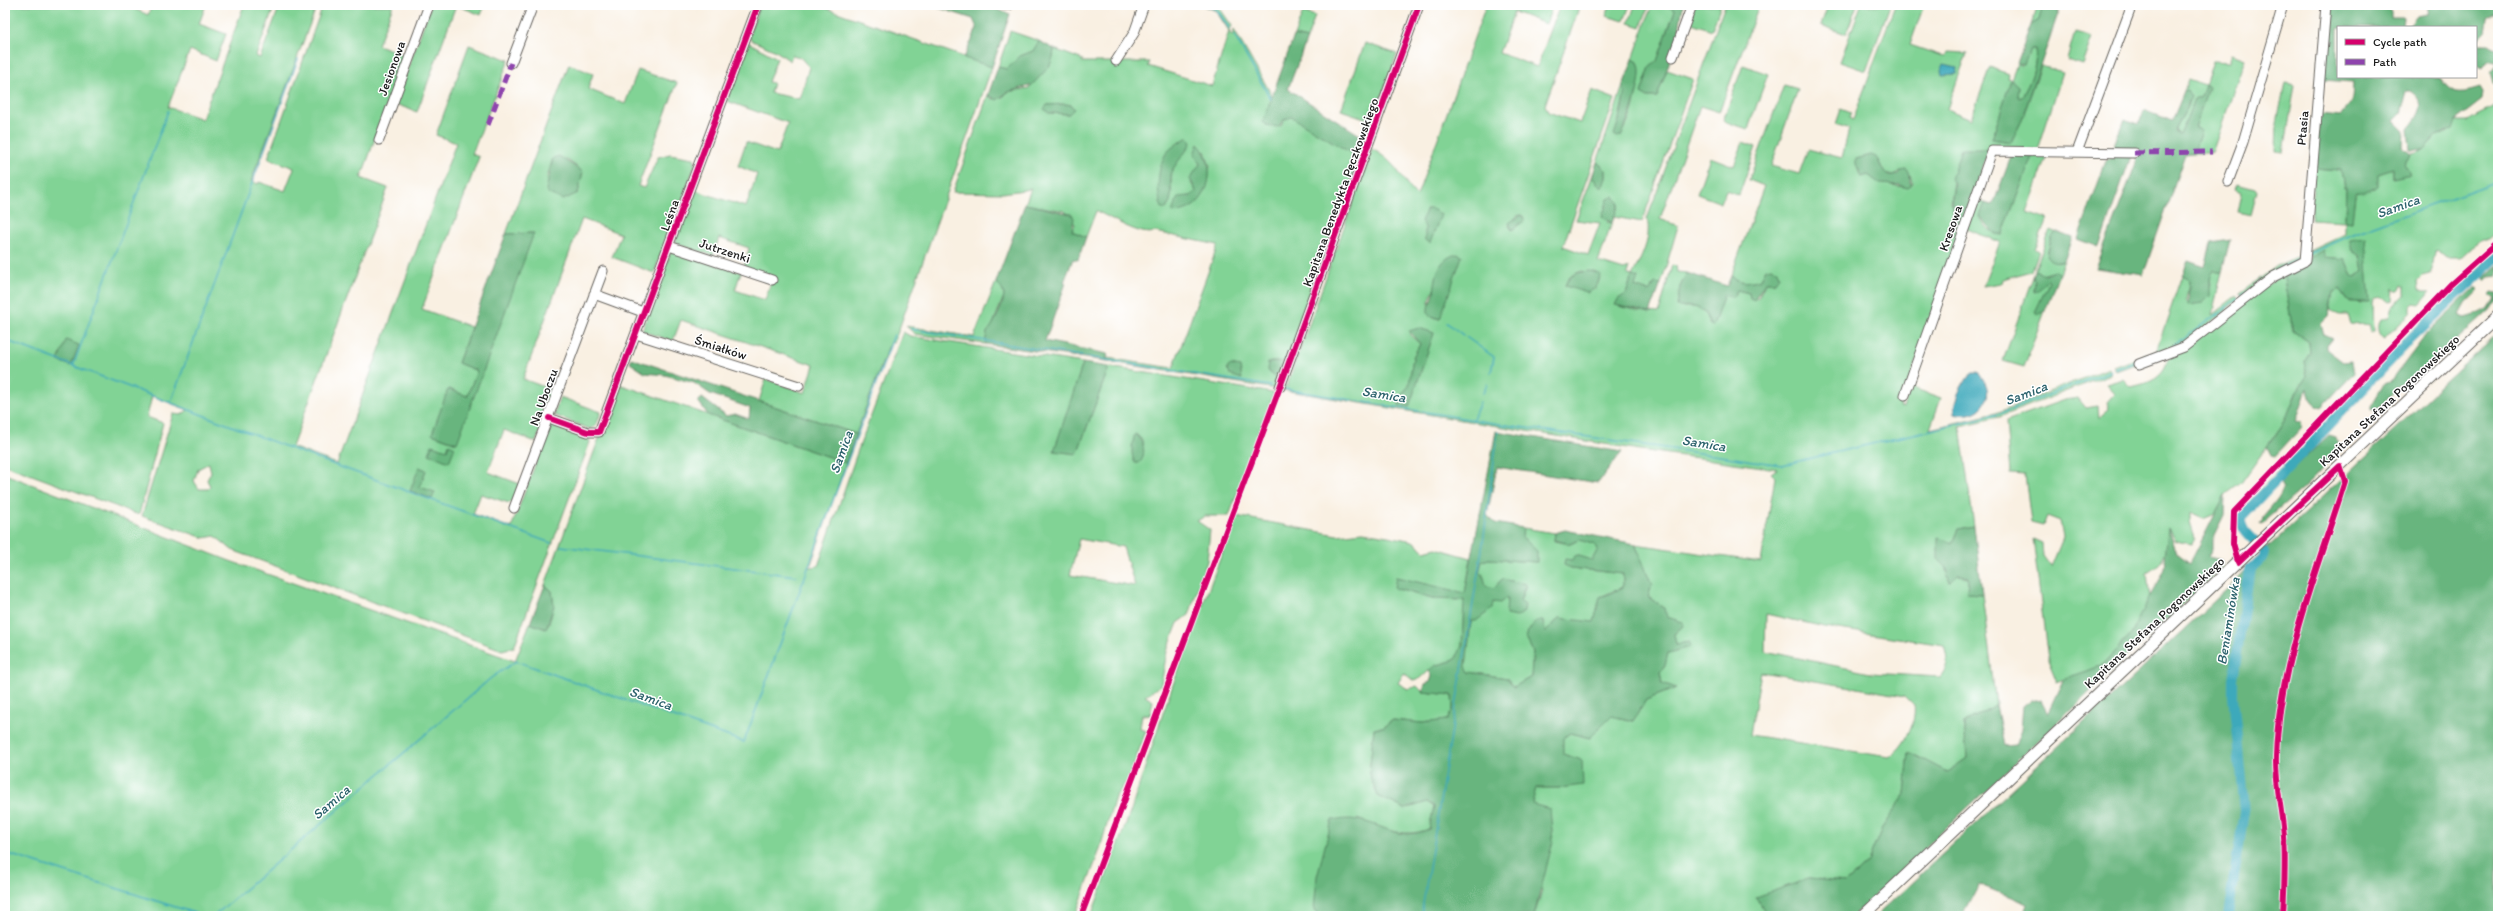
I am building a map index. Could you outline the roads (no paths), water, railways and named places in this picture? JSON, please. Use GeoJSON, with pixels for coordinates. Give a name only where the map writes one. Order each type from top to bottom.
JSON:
{"type":"FeatureCollection","features":[{"type":"Feature","properties":{"kind":"main road","name":"Kapitana Stefana Pogonowskiego"},"geometry":{"type":"LineString","coordinates":[[1863,916],[2498,316]]}},
{"type":"Feature","properties":{"kind":"street","name":"Jesionowa"},"geometry":{"type":"LineString","coordinates":[[379,140],[428,5]]}},
{"type":"Feature","properties":{"kind":"street"},"geometry":{"type":"LineString","coordinates":[[511,63],[533,5]]}},
{"type":"Feature","properties":{"kind":"street","name":"Leśna"},"geometry":{"type":"LineString","coordinates":[[549,418],[588,432],[599,432],[758,5]]}},
{"type":"Feature","properties":{"kind":"street"},"geometry":{"type":"LineString","coordinates":[[1004,5],[1009,5]]}},
{"type":"Feature","properties":{"kind":"street"},"geometry":{"type":"LineString","coordinates":[[1116,61],[1134,33],[1144,5]]}},
{"type":"Feature","properties":{"kind":"street","name":"Kapitana Benedykta Pęczkowskiego"},"geometry":{"type":"LineString","coordinates":[[1280,387],[1419,5]]}},
{"type":"Feature","properties":{"kind":"street"},"geometry":{"type":"LineString","coordinates":[[1673,57],[1692,5]]}},
{"type":"Feature","properties":{"kind":"street"},"geometry":{"type":"LineString","coordinates":[[2077,152],[2132,5]]}},
{"type":"Feature","properties":{"kind":"street"},"geometry":{"type":"LineString","coordinates":[[2228,182],[2243,142],[2283,5]]}},
{"type":"Feature","properties":{"kind":"street","name":"Ptasia"},"geometry":{"type":"LineString","coordinates":[[2139,364],[2184,346],[2273,277],[2304,260],[2326,5]]}},
{"type":"Feature","properties":{"kind":"street","name":"Kresowa"},"geometry":{"type":"LineString","coordinates":[[1905,395],[1992,152],[2134,153]]}},
{"type":"Feature","properties":{"kind":"street","name":"Jutrzenki"},"geometry":{"type":"LineString","coordinates":[[669,246],[772,280]]}},
{"type":"Feature","properties":{"kind":"street","name":"Na Uboczu"},"geometry":{"type":"LineString","coordinates":[[514,508],[603,271]]}},
{"type":"Feature","properties":{"kind":"street"},"geometry":{"type":"LineString","coordinates":[[594,294],[643,312]]}},
{"type":"Feature","properties":{"kind":"street","name":"Śmiałków"},"geometry":{"type":"LineString","coordinates":[[636,334],[799,386]]}},
{"type":"Feature","properties":{"kind":"water"},"geometry":{"type":"Polygon","coordinates":[[[1944,65],[1957,68],[1956,74],[1942,75],[1941,70],[1944,65]]]}},
{"type":"Feature","properties":{"kind":"water"},"geometry":{"type":"Polygon","coordinates":[[[1973,373],[1978,373],[1984,381],[1987,389],[1985,404],[1973,413],[1954,413],[1955,403],[1959,391],[1966,380],[1973,373]]]}},
{"type":"Feature","properties":{"kind":"waterway"},"geometry":{"type":"LineString","coordinates":[[1206,5],[1217,10],[1229,28]]}},
{"type":"Feature","properties":{"kind":"waterway"},"geometry":{"type":"LineString","coordinates":[[1234,35],[1271,99]]}},
{"type":"Feature","properties":{"kind":"waterway"},"geometry":{"type":"LineString","coordinates":[[171,402],[298,59]]}},
{"type":"Feature","properties":{"kind":"waterway"},"geometry":{"type":"LineString","coordinates":[[73,366],[168,111]]}},
{"type":"Feature","properties":{"kind":"waterway","name":"Samica"},"geometry":{"type":"LineString","coordinates":[[2308,254],[2357,232],[2498,181]]}},
{"type":"Feature","properties":{"kind":"waterway","name":"Beniaminówka"},"geometry":{"type":"LineString","coordinates":[[2228,916],[2244,812],[2233,696],[2233,679],[2250,569],[2263,557],[2264,553],[2243,528],[2241,517],[2410,339],[2498,256]]}},
{"type":"Feature","properties":{"kind":"waterway","name":"Samica"},"geometry":{"type":"LineString","coordinates":[[2274,272],[2302,257]]}},
{"type":"Feature","properties":{"kind":"waterway","name":"Samica"},"geometry":{"type":"LineString","coordinates":[[2242,295],[2247,292]]}},
{"type":"Feature","properties":{"kind":"waterway","name":"Samica"},"geometry":{"type":"LineString","coordinates":[[2172,347],[2239,298]]}},
{"type":"Feature","properties":{"kind":"waterway"},"geometry":{"type":"LineString","coordinates":[[1447,323],[1463,335]]}},
{"type":"Feature","properties":{"kind":"waterway","name":"Samica"},"geometry":{"type":"LineString","coordinates":[[911,329],[1270,386]]}},
{"type":"Feature","properties":{"kind":"waterway","name":"Samica"},"geometry":{"type":"LineString","coordinates":[[214,916],[491,678],[516,661],[744,742],[894,335]]}},
{"type":"Feature","properties":{"kind":"waterway"},"geometry":{"type":"LineString","coordinates":[[1466,337],[1494,357],[1491,372]]}},
{"type":"Feature","properties":{"kind":"waterway"},"geometry":{"type":"LineString","coordinates":[[5,340],[324,461],[551,543]]}},
{"type":"Feature","properties":{"kind":"waterway","name":"Samica"},"geometry":{"type":"LineString","coordinates":[[2116,369],[2137,361]]}},
{"type":"Feature","properties":{"kind":"waterway","name":"Samica"},"geometry":{"type":"LineString","coordinates":[[1284,389],[1499,424],[1782,465],[1999,414],[2111,371]]}},
{"type":"Feature","properties":{"kind":"waterway"},"geometry":{"type":"LineString","coordinates":[[1483,393],[1487,384]]}},
{"type":"Feature","properties":{"kind":"waterway"},"geometry":{"type":"LineString","coordinates":[[1473,419],[1480,402]]}},
{"type":"Feature","properties":{"kind":"waterway"},"geometry":{"type":"LineString","coordinates":[[1421,916],[1483,543],[1498,431]]}},
{"type":"Feature","properties":{"kind":"waterway"},"geometry":{"type":"LineString","coordinates":[[561,546],[796,576]]}},
{"type":"Feature","properties":{"kind":"waterway","name":"Samica"},"geometry":{"type":"LineString","coordinates":[[5,853],[204,916]]}}]}
